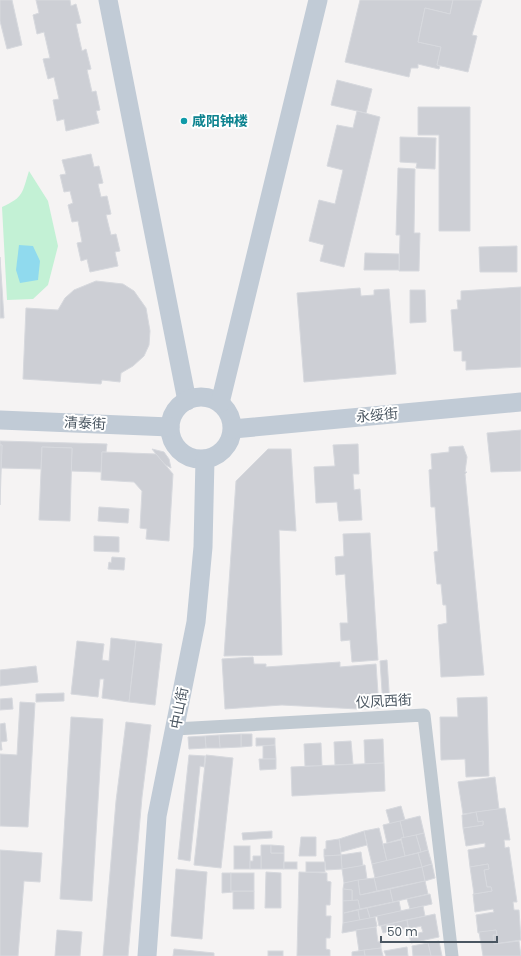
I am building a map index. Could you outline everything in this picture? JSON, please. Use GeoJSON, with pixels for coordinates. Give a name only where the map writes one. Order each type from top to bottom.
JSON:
{"type":"FeatureCollection","features":[{"type":"Feature","properties":{"kind":"street"},"geometry":{"type":"LineString","coordinates":[[108,0],[186,401]]}},
{"type":"Feature","properties":{"kind":"street"},"geometry":{"type":"LineString","coordinates":[[220,403],[318,0]]}},
{"type":"Feature","properties":{"kind":"street"},"geometry":{"type":"LineString","coordinates":[[199,397],[210,398],[226,408],[231,418],[232,429],[228,446],[220,453],[206,460],[195,459],[185,455],[177,448],[172,438],[170,427],[172,417],[178,408],[186,401],[199,397]]}},
{"type":"Feature","properties":{"kind":"street","name":"永绥街"},"geometry":{"type":"LineString","coordinates":[[232,429],[521,402]]}},
{"type":"Feature","properties":{"kind":"street","name":"清泰街"},"geometry":{"type":"LineString","coordinates":[[0,420],[170,427]]}},
{"type":"Feature","properties":{"kind":"street","name":"中山街"},"geometry":{"type":"LineString","coordinates":[[147,956],[157,816],[196,622],[203,547],[206,460]]}},
{"type":"Feature","properties":{"kind":"street","name":"仪凤西街"},"geometry":{"type":"LineString","coordinates":[[175,729],[424,715],[452,956]]}},
{"type":"Feature","properties":{"kind":"green space"},"geometry":{"type":"Polygon","coordinates":[[[29,171],[48,201],[58,246],[48,285],[33,299],[7,300],[2,207],[15,200],[21,194],[29,171]]]}},
{"type":"Feature","properties":{"kind":"water"},"geometry":{"type":"Polygon","coordinates":[[[19,245],[33,246],[40,261],[38,280],[20,283],[16,270],[19,245]]]}},
{"type":"Feature","properties":{"kind":"building"},"geometry":{"type":"Polygon","coordinates":[[[0,0],[12,0],[22,45],[7,49],[0,21],[0,0]]]}},
{"type":"Feature","properties":{"kind":"building"},"geometry":{"type":"Polygon","coordinates":[[[36,0],[70,0],[71,6],[76,4],[81,23],[76,24],[82,51],[86,49],[91,69],[87,70],[92,92],[96,91],[100,110],[96,111],[99,123],[66,131],[64,119],[57,121],[53,100],[59,99],[54,77],[48,79],[43,59],[50,58],[44,32],[37,34],[33,15],[39,13],[36,0]]]}},
{"type":"Feature","properties":{"kind":"building"},"geometry":{"type":"Polygon","coordinates":[[[360,0],[453,0],[450,14],[425,8],[418,42],[441,47],[437,65],[440,66],[439,69],[418,64],[418,68],[411,68],[409,77],[345,62],[360,0]]]}},
{"type":"Feature","properties":{"kind":"building"},"geometry":{"type":"Polygon","coordinates":[[[453,0],[482,0],[472,35],[477,36],[468,72],[437,65],[441,47],[418,42],[425,8],[450,14],[453,0]]]}},
{"type":"Feature","properties":{"kind":"building"},"geometry":{"type":"Polygon","coordinates":[[[337,80],[372,89],[366,113],[331,105],[337,80]]]}},
{"type":"Feature","properties":{"kind":"building"},"geometry":{"type":"Polygon","coordinates":[[[418,107],[470,107],[470,231],[439,231],[439,135],[418,135],[418,107]]]}},
{"type":"Feature","properties":{"kind":"building"},"geometry":{"type":"Polygon","coordinates":[[[357,111],[380,117],[344,267],[320,261],[324,245],[309,241],[319,200],[335,204],[343,170],[327,166],[337,125],[353,128],[357,111]]]}},
{"type":"Feature","properties":{"kind":"building"},"geometry":{"type":"Polygon","coordinates":[[[400,137],[436,138],[435,169],[416,168],[417,163],[400,162],[400,137]]]}},
{"type":"Feature","properties":{"kind":"building"},"geometry":{"type":"Polygon","coordinates":[[[91,154],[94,167],[99,166],[103,183],[98,184],[101,197],[107,196],[111,214],[106,215],[111,235],[116,234],[120,251],[115,252],[118,266],[90,272],[87,259],[81,261],[77,243],[82,242],[78,221],[72,222],[68,205],[73,203],[70,191],[64,192],[60,175],[66,174],[62,160],[91,154]]]}},
{"type":"Feature","properties":{"kind":"building"},"geometry":{"type":"Polygon","coordinates":[[[398,168],[415,169],[414,233],[420,233],[419,271],[399,271],[400,235],[396,235],[398,168]]]}},
{"type":"Feature","properties":{"kind":"building"},"geometry":{"type":"Polygon","coordinates":[[[517,246],[517,272],[480,272],[479,247],[517,246]]]}},
{"type":"Feature","properties":{"kind":"building"},"geometry":{"type":"Polygon","coordinates":[[[365,253],[399,254],[399,270],[364,270],[365,253]]]}},
{"type":"Feature","properties":{"kind":"building"},"geometry":{"type":"Polygon","coordinates":[[[0,257],[4,318],[0,318],[0,257]]]}},
{"type":"Feature","properties":{"kind":"building"},"geometry":{"type":"Polygon","coordinates":[[[96,281],[123,284],[134,291],[146,308],[150,331],[149,345],[144,356],[133,366],[121,373],[120,382],[102,380],[101,384],[23,379],[26,308],[58,310],[65,298],[74,290],[96,281]]]}},
{"type":"Feature","properties":{"kind":"building"},"geometry":{"type":"Polygon","coordinates":[[[521,287],[521,367],[466,370],[466,361],[462,361],[462,351],[454,351],[451,310],[458,309],[457,300],[461,300],[461,291],[521,287]]]}},
{"type":"Feature","properties":{"kind":"building"},"geometry":{"type":"Polygon","coordinates":[[[360,288],[361,296],[374,295],[374,290],[389,289],[396,374],[304,382],[297,293],[360,288]]]}},
{"type":"Feature","properties":{"kind":"building"},"geometry":{"type":"Polygon","coordinates":[[[410,290],[425,290],[426,322],[410,323],[410,290]]]}},
{"type":"Feature","properties":{"kind":"building"},"geometry":{"type":"Polygon","coordinates":[[[521,430],[521,471],[491,472],[487,433],[521,430]]]}},
{"type":"Feature","properties":{"kind":"building"},"geometry":{"type":"Polygon","coordinates":[[[0,441],[107,444],[106,452],[102,452],[101,472],[71,471],[72,448],[42,447],[41,469],[1,468],[2,445],[0,445],[0,441]]]}},
{"type":"Feature","properties":{"kind":"building"},"geometry":{"type":"Polygon","coordinates":[[[358,444],[359,474],[353,474],[354,490],[360,489],[362,520],[339,521],[337,502],[316,503],[314,467],[335,466],[333,445],[358,444]]]}},
{"type":"Feature","properties":{"kind":"building"},"geometry":{"type":"Polygon","coordinates":[[[0,445],[2,445],[0,505],[0,445]]]}},
{"type":"Feature","properties":{"kind":"building"},"geometry":{"type":"Polygon","coordinates":[[[463,446],[467,457],[465,472],[467,472],[465,474],[484,675],[441,677],[438,625],[447,623],[446,605],[443,605],[441,584],[437,584],[434,552],[438,551],[435,507],[431,507],[429,470],[432,469],[431,454],[449,452],[449,447],[463,446]]]}},
{"type":"Feature","properties":{"kind":"building"},"geometry":{"type":"Polygon","coordinates":[[[42,447],[72,448],[70,521],[39,520],[42,447]]]}},
{"type":"Feature","properties":{"kind":"building"},"geometry":{"type":"Polygon","coordinates":[[[152,449],[164,452],[169,459],[171,468],[164,464],[152,449]]]}},
{"type":"Feature","properties":{"kind":"building"},"geometry":{"type":"Polygon","coordinates":[[[268,449],[291,449],[296,531],[279,530],[282,655],[224,656],[236,481],[268,449]]]}},
{"type":"Feature","properties":{"kind":"building"},"geometry":{"type":"Polygon","coordinates":[[[102,452],[156,454],[173,474],[169,541],[146,539],[147,529],[140,528],[142,491],[134,482],[101,480],[102,452]]]}},
{"type":"Feature","properties":{"kind":"building"},"geometry":{"type":"Polygon","coordinates":[[[99,507],[129,509],[128,523],[98,521],[99,507]]]}},
{"type":"Feature","properties":{"kind":"building"},"geometry":{"type":"Polygon","coordinates":[[[370,533],[378,660],[352,662],[350,640],[341,641],[340,623],[348,623],[345,574],[336,575],[335,557],[344,556],[343,534],[370,533]]]}},
{"type":"Feature","properties":{"kind":"building"},"geometry":{"type":"Polygon","coordinates":[[[94,536],[119,537],[119,552],[94,551],[94,536]]]}},
{"type":"Feature","properties":{"kind":"building"},"geometry":{"type":"Polygon","coordinates":[[[112,557],[125,558],[124,570],[108,569],[109,562],[111,563],[112,557]]]}},
{"type":"Feature","properties":{"kind":"building"},"geometry":{"type":"Polygon","coordinates":[[[111,638],[136,641],[129,702],[102,698],[104,679],[100,679],[98,697],[71,694],[77,641],[104,644],[102,660],[109,661],[111,638]]]}},
{"type":"Feature","properties":{"kind":"building"},"geometry":{"type":"Polygon","coordinates":[[[136,641],[162,644],[155,705],[129,702],[136,641]]]}},
{"type":"Feature","properties":{"kind":"building"},"geometry":{"type":"Polygon","coordinates":[[[253,657],[254,664],[266,664],[266,667],[340,662],[340,667],[376,664],[379,708],[358,709],[282,705],[225,709],[222,659],[253,657]]]}},
{"type":"Feature","properties":{"kind":"building"},"geometry":{"type":"Polygon","coordinates":[[[387,660],[390,706],[383,706],[380,661],[387,660]]]}},
{"type":"Feature","properties":{"kind":"building"},"geometry":{"type":"Polygon","coordinates":[[[36,666],[38,682],[0,686],[0,670],[36,666]]]}},
{"type":"Feature","properties":{"kind":"building"},"geometry":{"type":"Polygon","coordinates":[[[64,693],[64,701],[36,702],[36,694],[64,693]]]}},
{"type":"Feature","properties":{"kind":"building"},"geometry":{"type":"Polygon","coordinates":[[[487,697],[489,776],[466,777],[465,759],[441,760],[440,717],[458,717],[457,698],[487,697]]]}},
{"type":"Feature","properties":{"kind":"building"},"geometry":{"type":"Polygon","coordinates":[[[12,698],[13,709],[0,710],[0,699],[12,698]]]}},
{"type":"Feature","properties":{"kind":"building"},"geometry":{"type":"Polygon","coordinates":[[[20,702],[35,703],[28,827],[0,826],[0,754],[17,755],[20,702]]]}},
{"type":"Feature","properties":{"kind":"building"},"geometry":{"type":"Polygon","coordinates":[[[71,717],[103,719],[92,901],[60,899],[71,717]]]}},
{"type":"Feature","properties":{"kind":"building"},"geometry":{"type":"Polygon","coordinates":[[[126,722],[151,725],[142,797],[128,956],[103,956],[116,801],[126,722]]]}},
{"type":"Feature","properties":{"kind":"building"},"geometry":{"type":"Polygon","coordinates":[[[5,723],[7,741],[1,742],[2,750],[0,750],[0,724],[5,723]]]}},
{"type":"Feature","properties":{"kind":"building"},"geometry":{"type":"Polygon","coordinates":[[[241,734],[252,734],[252,746],[241,747],[241,734]]]}},
{"type":"Feature","properties":{"kind":"building"},"geometry":{"type":"Polygon","coordinates":[[[241,734],[241,747],[220,748],[219,735],[241,734]]]}},
{"type":"Feature","properties":{"kind":"building"},"geometry":{"type":"Polygon","coordinates":[[[219,735],[220,748],[206,748],[205,736],[219,735]]]}},
{"type":"Feature","properties":{"kind":"building"},"geometry":{"type":"Polygon","coordinates":[[[205,736],[206,748],[189,749],[188,737],[205,736]]]}},
{"type":"Feature","properties":{"kind":"building"},"geometry":{"type":"Polygon","coordinates":[[[256,738],[275,738],[275,745],[256,746],[256,738]]]}},
{"type":"Feature","properties":{"kind":"building"},"geometry":{"type":"Polygon","coordinates":[[[383,739],[384,763],[365,764],[364,740],[383,739]]]}},
{"type":"Feature","properties":{"kind":"building"},"geometry":{"type":"Polygon","coordinates":[[[351,741],[353,764],[335,765],[334,742],[351,741]]]}},
{"type":"Feature","properties":{"kind":"building"},"geometry":{"type":"Polygon","coordinates":[[[321,743],[322,766],[305,766],[304,744],[321,743]]]}},
{"type":"Feature","properties":{"kind":"building"},"geometry":{"type":"Polygon","coordinates":[[[275,745],[276,759],[263,759],[263,746],[275,745]]]}},
{"type":"Feature","properties":{"kind":"building"},"geometry":{"type":"Polygon","coordinates":[[[189,755],[205,756],[204,767],[200,766],[190,861],[178,859],[189,755]]]}},
{"type":"Feature","properties":{"kind":"building"},"geometry":{"type":"Polygon","coordinates":[[[206,755],[233,758],[221,868],[194,865],[206,755]]]}},
{"type":"Feature","properties":{"kind":"building"},"geometry":{"type":"Polygon","coordinates":[[[259,759],[276,759],[276,769],[260,770],[259,759]]]}},
{"type":"Feature","properties":{"kind":"building"},"geometry":{"type":"Polygon","coordinates":[[[384,763],[385,791],[292,796],[291,767],[384,763]]]}},
{"type":"Feature","properties":{"kind":"building"},"geometry":{"type":"Polygon","coordinates":[[[495,777],[499,809],[463,814],[458,782],[495,777]]]}},
{"type":"Feature","properties":{"kind":"building"},"geometry":{"type":"Polygon","coordinates":[[[401,806],[405,820],[390,824],[386,810],[401,806]]]}},
{"type":"Feature","properties":{"kind":"building"},"geometry":{"type":"Polygon","coordinates":[[[505,808],[510,840],[504,840],[505,848],[509,847],[517,902],[513,902],[514,910],[519,910],[521,940],[494,944],[493,935],[497,935],[496,930],[478,933],[476,915],[494,912],[493,909],[475,912],[473,894],[492,891],[491,887],[487,887],[484,870],[489,869],[488,864],[470,867],[468,850],[485,847],[485,843],[466,846],[463,828],[483,825],[483,821],[478,822],[476,812],[505,808]]]}},
{"type":"Feature","properties":{"kind":"building"},"geometry":{"type":"Polygon","coordinates":[[[476,812],[478,822],[483,821],[483,825],[463,828],[462,815],[476,812]]]}},
{"type":"Feature","properties":{"kind":"building"},"geometry":{"type":"Polygon","coordinates":[[[420,816],[424,833],[404,838],[400,821],[420,816]]]}},
{"type":"Feature","properties":{"kind":"building"},"geometry":{"type":"Polygon","coordinates":[[[400,821],[404,838],[387,843],[383,825],[400,821]]]}},
{"type":"Feature","properties":{"kind":"building"},"geometry":{"type":"Polygon","coordinates":[[[379,828],[387,861],[372,864],[364,831],[379,828]]]}},
{"type":"Feature","properties":{"kind":"building"},"geometry":{"type":"Polygon","coordinates":[[[272,831],[272,838],[243,840],[242,833],[272,831]]]}},
{"type":"Feature","properties":{"kind":"building"},"geometry":{"type":"Polygon","coordinates":[[[364,831],[367,845],[341,852],[339,839],[364,831]]]}},
{"type":"Feature","properties":{"kind":"building"},"geometry":{"type":"Polygon","coordinates":[[[424,833],[428,850],[421,852],[416,835],[424,833]]]}},
{"type":"Feature","properties":{"kind":"building"},"geometry":{"type":"Polygon","coordinates":[[[416,835],[421,852],[405,856],[401,838],[416,835]]]}},
{"type":"Feature","properties":{"kind":"building"},"geometry":{"type":"Polygon","coordinates":[[[301,837],[316,837],[316,856],[299,856],[301,837]]]}},
{"type":"Feature","properties":{"kind":"building"},"geometry":{"type":"Polygon","coordinates":[[[339,839],[341,855],[324,856],[326,841],[339,839]]]}},
{"type":"Feature","properties":{"kind":"building"},"geometry":{"type":"Polygon","coordinates":[[[401,840],[405,856],[387,861],[383,844],[401,840]]]}},
{"type":"Feature","properties":{"kind":"building"},"geometry":{"type":"Polygon","coordinates":[[[261,845],[271,845],[271,853],[284,853],[284,869],[261,869],[261,845]]]}},
{"type":"Feature","properties":{"kind":"building"},"geometry":{"type":"Polygon","coordinates":[[[271,845],[284,846],[284,853],[271,853],[271,845]]]}},
{"type":"Feature","properties":{"kind":"building"},"geometry":{"type":"Polygon","coordinates":[[[234,846],[250,846],[250,869],[234,869],[234,846]]]}},
{"type":"Feature","properties":{"kind":"building"},"geometry":{"type":"Polygon","coordinates":[[[0,850],[42,853],[40,882],[24,881],[18,956],[0,956],[0,850]]]}},
{"type":"Feature","properties":{"kind":"building"},"geometry":{"type":"Polygon","coordinates":[[[428,850],[432,864],[422,867],[418,853],[428,850]]]}},
{"type":"Feature","properties":{"kind":"building"},"geometry":{"type":"Polygon","coordinates":[[[361,852],[363,866],[342,869],[341,855],[361,852]]]}},
{"type":"Feature","properties":{"kind":"building"},"geometry":{"type":"Polygon","coordinates":[[[418,853],[422,867],[375,878],[372,864],[418,853]]]}},
{"type":"Feature","properties":{"kind":"building"},"geometry":{"type":"Polygon","coordinates":[[[341,855],[342,869],[326,870],[324,856],[341,855]]]}},
{"type":"Feature","properties":{"kind":"building"},"geometry":{"type":"Polygon","coordinates":[[[253,856],[261,856],[261,869],[250,869],[250,861],[253,861],[253,856]]]}},
{"type":"Feature","properties":{"kind":"building"},"geometry":{"type":"Polygon","coordinates":[[[284,862],[297,862],[297,869],[284,869],[284,862]]]}},
{"type":"Feature","properties":{"kind":"building"},"geometry":{"type":"Polygon","coordinates":[[[306,862],[325,862],[325,872],[306,872],[306,862]]]}},
{"type":"Feature","properties":{"kind":"building"},"geometry":{"type":"Polygon","coordinates":[[[432,864],[435,878],[425,881],[422,867],[432,864]]]}},
{"type":"Feature","properties":{"kind":"building"},"geometry":{"type":"Polygon","coordinates":[[[488,864],[489,869],[484,870],[487,887],[491,887],[492,891],[474,894],[470,867],[488,864]]]}},
{"type":"Feature","properties":{"kind":"building"},"geometry":{"type":"Polygon","coordinates":[[[365,865],[367,879],[344,883],[342,869],[365,865]]]}},
{"type":"Feature","properties":{"kind":"building"},"geometry":{"type":"Polygon","coordinates":[[[422,867],[425,881],[377,891],[374,878],[422,867]]]}},
{"type":"Feature","properties":{"kind":"building"},"geometry":{"type":"Polygon","coordinates":[[[176,869],[207,872],[202,939],[171,936],[176,869]]]}},
{"type":"Feature","properties":{"kind":"building"},"geometry":{"type":"Polygon","coordinates":[[[266,872],[281,873],[281,908],[265,908],[266,872]]]}},
{"type":"Feature","properties":{"kind":"building"},"geometry":{"type":"Polygon","coordinates":[[[299,872],[327,873],[327,881],[331,882],[330,905],[326,905],[326,916],[331,916],[330,938],[326,938],[326,949],[330,950],[330,956],[297,956],[299,872]]]}},
{"type":"Feature","properties":{"kind":"building"},"geometry":{"type":"Polygon","coordinates":[[[222,873],[231,873],[231,891],[254,891],[254,909],[233,909],[233,892],[222,893],[222,873]]]}},
{"type":"Feature","properties":{"kind":"building"},"geometry":{"type":"Polygon","coordinates":[[[231,873],[254,873],[254,891],[231,891],[231,873]]]}},
{"type":"Feature","properties":{"kind":"building"},"geometry":{"type":"Polygon","coordinates":[[[374,878],[377,891],[360,895],[358,880],[374,878]]]}},
{"type":"Feature","properties":{"kind":"building"},"geometry":{"type":"Polygon","coordinates":[[[358,880],[360,895],[390,889],[393,902],[360,909],[358,900],[352,901],[352,890],[343,889],[344,883],[358,880]]]}},
{"type":"Feature","properties":{"kind":"building"},"geometry":{"type":"Polygon","coordinates":[[[425,881],[428,894],[393,902],[390,889],[425,881]]]}},
{"type":"Feature","properties":{"kind":"building"},"geometry":{"type":"Polygon","coordinates":[[[343,889],[352,890],[352,901],[343,901],[343,889]]]}},
{"type":"Feature","properties":{"kind":"building"},"geometry":{"type":"Polygon","coordinates":[[[430,894],[432,904],[410,909],[407,899],[430,894]]]}},
{"type":"Feature","properties":{"kind":"building"},"geometry":{"type":"Polygon","coordinates":[[[358,900],[360,909],[344,913],[358,910],[360,921],[343,923],[343,901],[358,900]]]}},
{"type":"Feature","properties":{"kind":"building"},"geometry":{"type":"Polygon","coordinates":[[[399,901],[401,911],[370,918],[367,908],[399,901]]]}},
{"type":"Feature","properties":{"kind":"building"},"geometry":{"type":"Polygon","coordinates":[[[423,906],[425,916],[379,926],[377,916],[423,906]]]}},
{"type":"Feature","properties":{"kind":"building"},"geometry":{"type":"Polygon","coordinates":[[[367,908],[370,918],[360,921],[358,910],[367,908]]]}},
{"type":"Feature","properties":{"kind":"building"},"geometry":{"type":"Polygon","coordinates":[[[435,914],[439,937],[411,943],[409,935],[423,932],[421,926],[409,929],[407,920],[435,914]]]}},
{"type":"Feature","properties":{"kind":"building"},"geometry":{"type":"Polygon","coordinates":[[[375,917],[376,927],[342,933],[343,923],[375,917]]]}},
{"type":"Feature","properties":{"kind":"building"},"geometry":{"type":"Polygon","coordinates":[[[407,920],[408,928],[383,933],[381,926],[407,920]]]}},
{"type":"Feature","properties":{"kind":"building"},"geometry":{"type":"Polygon","coordinates":[[[376,927],[378,942],[381,941],[381,948],[359,951],[356,930],[376,927]]]}},
{"type":"Feature","properties":{"kind":"building"},"geometry":{"type":"Polygon","coordinates":[[[57,930],[82,932],[80,956],[55,956],[57,930]]]}},
{"type":"Feature","properties":{"kind":"building"},"geometry":{"type":"Polygon","coordinates":[[[496,930],[497,935],[493,935],[494,944],[519,941],[521,956],[483,956],[479,932],[496,930]]]}},
{"type":"Feature","properties":{"kind":"building"},"geometry":{"type":"Polygon","coordinates":[[[439,941],[442,956],[431,956],[428,943],[439,941]]]}},
{"type":"Feature","properties":{"kind":"building"},"geometry":{"type":"Polygon","coordinates":[[[428,943],[431,956],[413,956],[412,946],[428,943]]]}},
{"type":"Feature","properties":{"kind":"building"},"geometry":{"type":"Polygon","coordinates":[[[407,947],[408,956],[386,956],[384,951],[407,947]]]}},
{"type":"Feature","properties":{"kind":"building"},"geometry":{"type":"Polygon","coordinates":[[[381,948],[383,956],[365,956],[364,950],[381,948]]]}},
{"type":"Feature","properties":{"kind":"building"},"geometry":{"type":"Polygon","coordinates":[[[174,949],[214,953],[214,956],[173,956],[174,949]]]}},
{"type":"Feature","properties":{"kind":"building"},"geometry":{"type":"Polygon","coordinates":[[[364,950],[365,956],[352,956],[352,952],[364,950]]]}},
{"type":"Feature","properties":{"kind":"building"},"geometry":{"type":"Polygon","coordinates":[[[268,951],[283,951],[283,956],[268,956],[268,951]]]}},
{"type":"Feature","properties":{"kind":"place","name":"咸阳钟楼"},"geometry":{"type":"Point","coordinates":[184,121]}}]}
